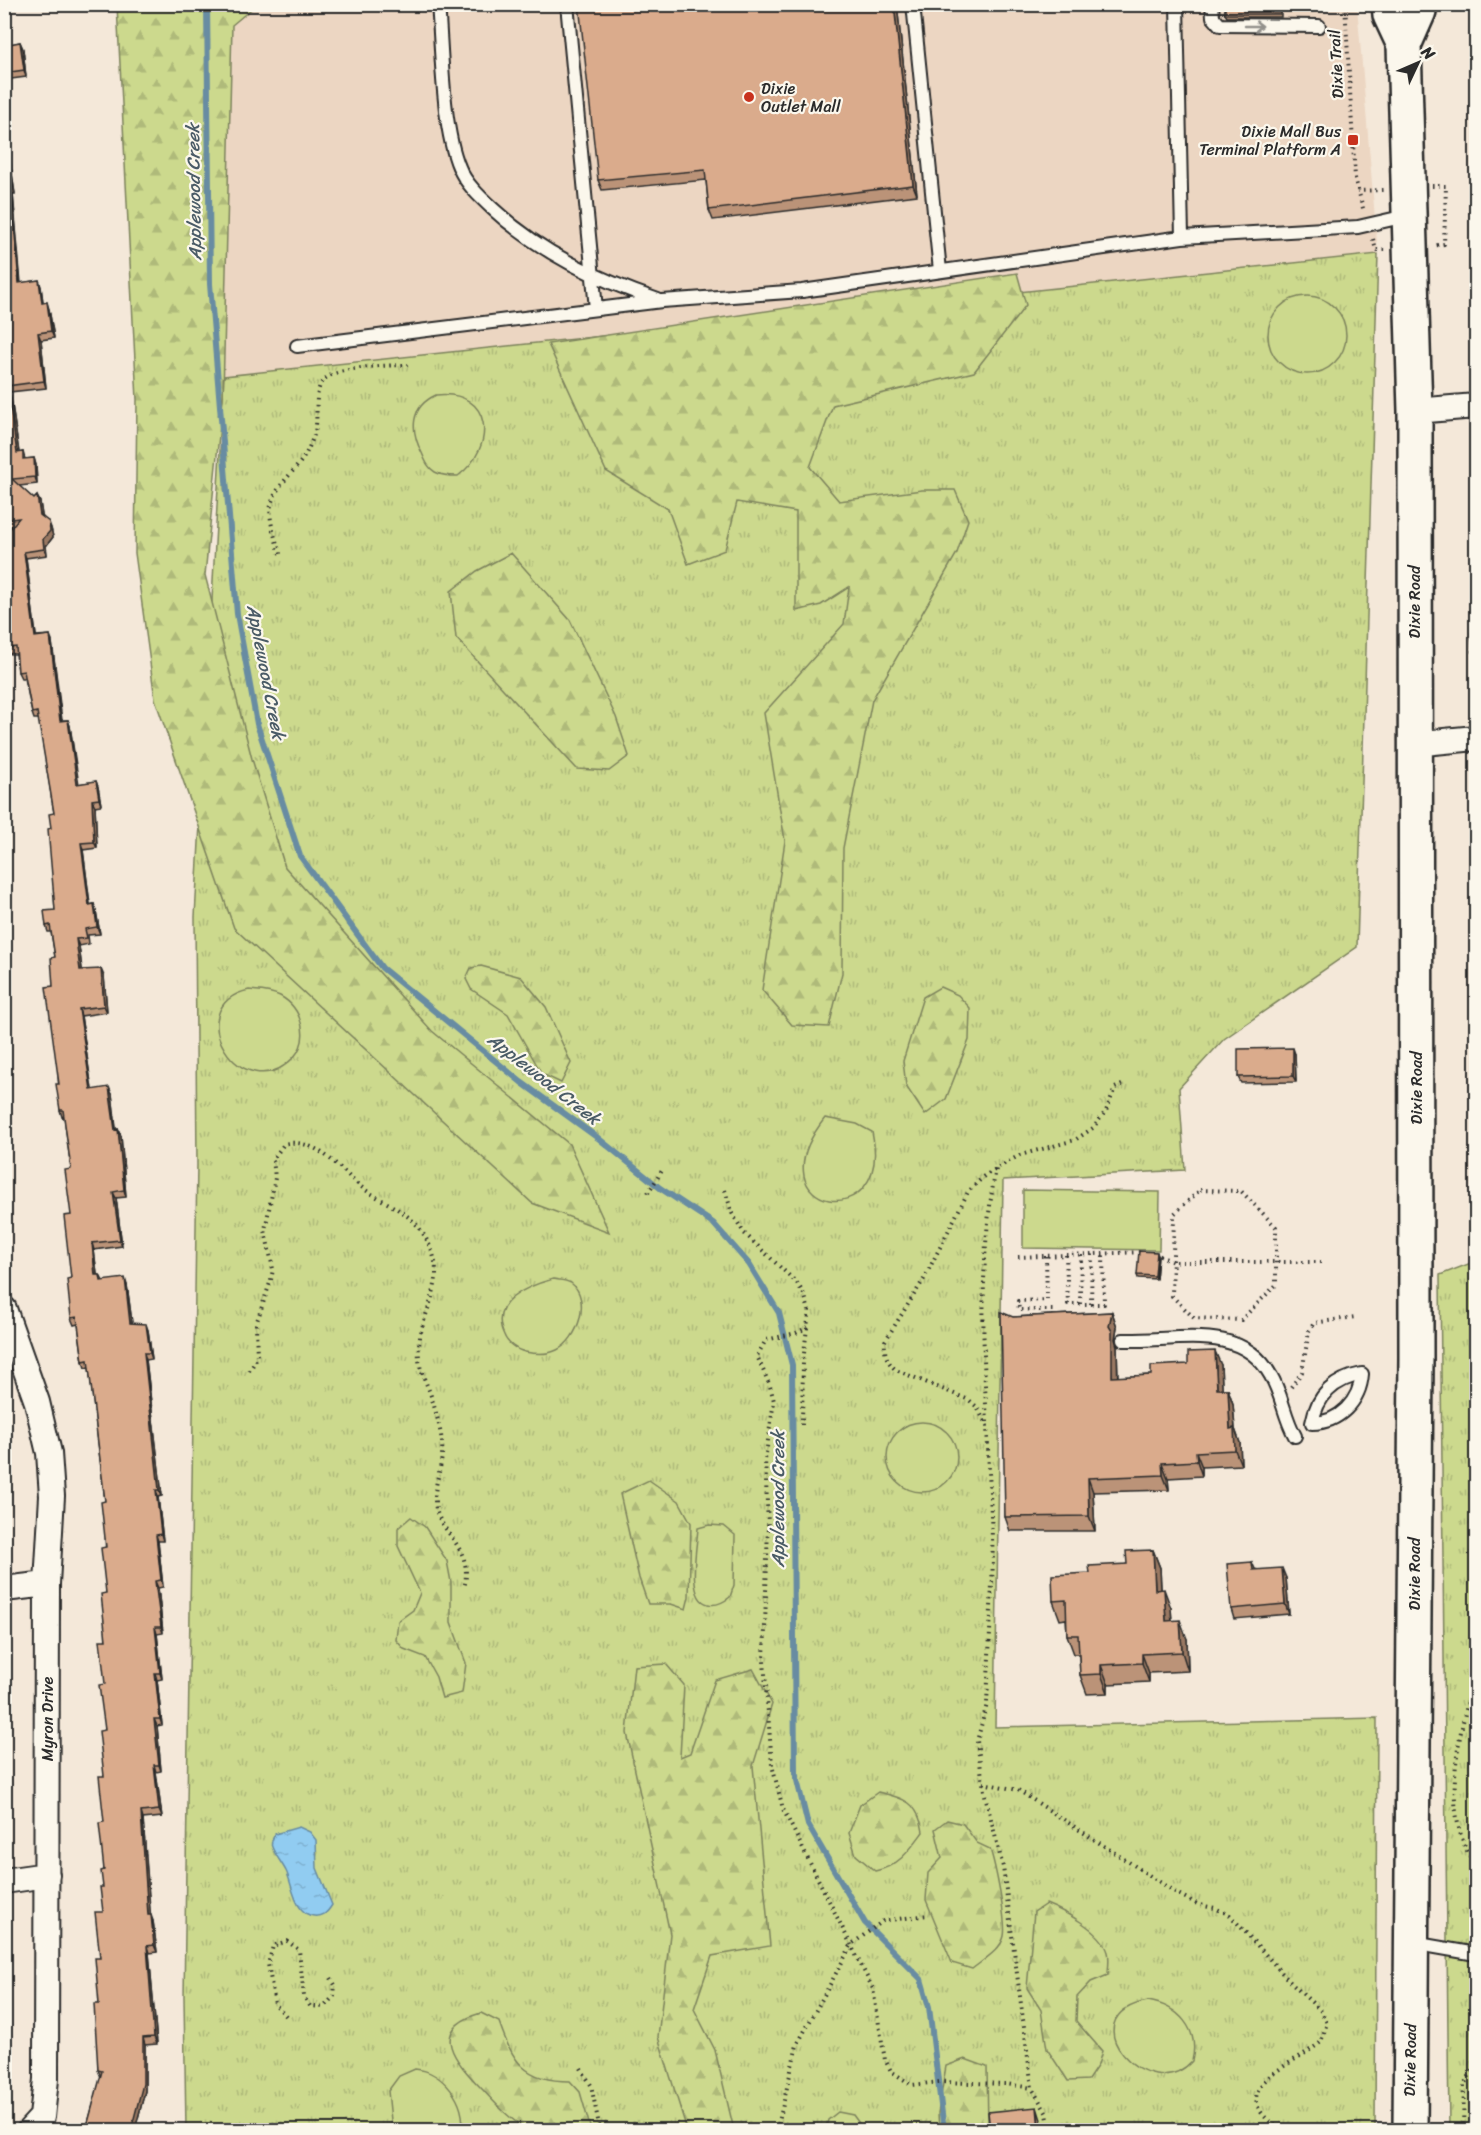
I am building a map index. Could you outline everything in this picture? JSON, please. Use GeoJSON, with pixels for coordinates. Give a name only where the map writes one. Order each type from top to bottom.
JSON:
{"type":"FeatureCollection","features":[{"type":"Feature","properties":{"kind":"main road","name":"Dixie Road"},"geometry":{"type":"LineString","coordinates":[[1389,4],[1390,15],[1404,45],[1415,411],[1413,744],[1416,1369],[1410,2130]]}},
{"type":"Feature","properties":{"kind":"main road","name":"Dixie Road"},"geometry":{"type":"LineString","coordinates":[[1404,45],[1419,11],[1419,4]]}},
{"type":"Feature","properties":{"kind":"street"},"geometry":{"type":"LineString","coordinates":[[1415,411],[1476,406]]}},
{"type":"Feature","properties":{"kind":"street"},"geometry":{"type":"LineString","coordinates":[[1413,744],[1476,738]]}},
{"type":"Feature","properties":{"kind":"street","name":"Myron Drive"},"geometry":{"type":"LineString","coordinates":[[4,1309],[37,1402],[49,1453],[52,1496],[47,1584],[46,2079],[42,2117],[30,2130]]}},
{"type":"Feature","properties":{"kind":"street"},"geometry":{"type":"LineString","coordinates":[[4,1589],[47,1584]]}},
{"type":"Feature","properties":{"kind":"street"},"geometry":{"type":"LineString","coordinates":[[4,1881],[47,1875]]}},
{"type":"Feature","properties":{"kind":"lane"},"geometry":{"type":"LineString","coordinates":[[438,4],[450,138],[459,168],[477,195],[517,232],[570,265],[662,301]]}},
{"type":"Feature","properties":{"kind":"lane"},"geometry":{"type":"LineString","coordinates":[[567,4],[596,309]]}},
{"type":"Feature","properties":{"kind":"lane"},"geometry":{"type":"LineString","coordinates":[[913,4],[940,272]]}},
{"type":"Feature","properties":{"kind":"lane"},"geometry":{"type":"LineString","coordinates":[[1177,4],[1182,237]]}},
{"type":"Feature","properties":{"kind":"lane"},"geometry":{"type":"LineString","coordinates":[[1212,4],[1213,17],[1220,25],[1319,26]]}},
{"type":"Feature","properties":{"kind":"lane"},"geometry":{"type":"LineString","coordinates":[[297,346],[662,301],[802,291],[1182,237],[1358,227],[1410,215]]}},
{"type":"Feature","properties":{"kind":"lane"},"geometry":{"type":"LineString","coordinates":[[1123,1340],[1197,1336],[1239,1344],[1260,1358],[1273,1378],[1280,1402],[1295,1436]]}},
{"type":"Feature","properties":{"kind":"lane"},"geometry":{"type":"LineString","coordinates":[[1362,1374],[1361,1386],[1349,1407],[1324,1423],[1312,1423],[1315,1409],[1331,1387],[1345,1377],[1362,1374]]}},
{"type":"Feature","properties":{"kind":"lane"},"geometry":{"type":"LineString","coordinates":[[1412,1943],[1476,1954]]}},
{"type":"Feature","properties":{"kind":"path","name":"Dixie Trail"},"geometry":{"type":"LineString","coordinates":[[1345,4],[1358,195]]}},
{"type":"Feature","properties":{"kind":"path"},"geometry":{"type":"LineString","coordinates":[[1411,251],[1444,244],[1446,186]]}},
{"type":"Feature","properties":{"kind":"path"},"geometry":{"type":"LineString","coordinates":[[280,554],[271,520],[271,507],[275,493],[303,459],[315,432],[323,381],[332,375],[372,366],[408,365]]}},
{"type":"Feature","properties":{"kind":"path"},"geometry":{"type":"LineString","coordinates":[[987,1426],[977,1407],[969,1400],[896,1370],[890,1364],[884,1349],[885,1341],[924,1279],[968,1192],[984,1176],[1020,1155],[1075,1140],[1093,1128],[1106,1111],[1115,1088],[1124,1084]]}},
{"type":"Feature","properties":{"kind":"path"},"geometry":{"type":"LineString","coordinates":[[249,1371],[257,1359],[256,1324],[272,1280],[273,1269],[265,1230],[275,1178],[273,1159],[284,1144],[294,1141],[323,1153],[362,1188],[413,1220],[433,1250],[437,1266],[437,1281],[420,1341],[419,1358],[442,1440],[443,1464],[436,1487],[436,1512],[463,1555],[468,1571],[464,1588]]}},
{"type":"Feature","properties":{"kind":"path"},"geometry":{"type":"LineString","coordinates":[[996,1168],[988,1218],[985,1381],[993,1560],[987,1704],[977,1741],[983,1783],[1003,1867],[1032,2088],[1047,2114],[1050,2130]]}},
{"type":"Feature","properties":{"kind":"path"},"geometry":{"type":"LineString","coordinates":[[648,1193],[663,1169]]}},
{"type":"Feature","properties":{"kind":"path"},"geometry":{"type":"LineString","coordinates":[[725,1190],[732,1213],[744,1233],[797,1283],[805,1296],[809,1311],[803,1362],[802,1425]]}},
{"type":"Feature","properties":{"kind":"path"},"geometry":{"type":"LineString","coordinates":[[1200,1190],[1241,1191],[1276,1227],[1276,1261],[1276,1285],[1241,1320],[1194,1318],[1172,1296],[1174,1214],[1200,1190]]}},
{"type":"Feature","properties":{"kind":"path"},"geometry":{"type":"LineString","coordinates":[[1018,1257],[1152,1252],[1173,1262],[1322,1262]]}},
{"type":"Feature","properties":{"kind":"path"},"geometry":{"type":"LineString","coordinates":[[1091,1304],[1092,1254]]}},
{"type":"Feature","properties":{"kind":"path"},"geometry":{"type":"LineString","coordinates":[[1066,1255],[1068,1305],[1104,1304],[1103,1254]]}},
{"type":"Feature","properties":{"kind":"path"},"geometry":{"type":"LineString","coordinates":[[1080,1304],[1081,1255]]}},
{"type":"Feature","properties":{"kind":"path"},"geometry":{"type":"LineString","coordinates":[[1046,1256],[1047,1300],[1018,1301],[1019,1310],[1053,1310],[1053,1317]]}},
{"type":"Feature","properties":{"kind":"path"},"geometry":{"type":"LineString","coordinates":[[1280,1402],[1302,1372],[1309,1331],[1314,1323],[1355,1317]]}},
{"type":"Feature","properties":{"kind":"path"},"geometry":{"type":"LineString","coordinates":[[808,1327],[761,1345],[757,1356],[774,1401],[765,1461],[768,1524],[764,1639],[772,1765],[783,1809],[873,1989],[885,2060],[891,2071],[912,2085],[940,2082],[1006,2084],[1032,2088]]}},
{"type":"Feature","properties":{"kind":"path"},"geometry":{"type":"LineString","coordinates":[[1476,1674],[1457,1749],[1455,1787],[1459,1825],[1476,1865]]}},
{"type":"Feature","properties":{"kind":"path"},"geometry":{"type":"LineString","coordinates":[[983,1783],[1018,1790],[1178,1894],[1199,1905],[1215,1908],[1230,1915],[1292,1984],[1321,2011],[1327,2023],[1321,2042],[1269,2075],[1258,2089],[1258,2107],[1261,2115],[1281,2130]]}},
{"type":"Feature","properties":{"kind":"path"},"geometry":{"type":"LineString","coordinates":[[777,2130],[797,2045],[852,1944],[883,1921],[928,1915]]}},
{"type":"Feature","properties":{"kind":"path"},"geometry":{"type":"LineString","coordinates":[[286,2016],[275,2004],[268,1964],[273,1946],[286,1941],[299,1950],[304,1997],[310,2006],[319,2008],[331,2001],[335,1985],[330,1976]]}},
{"type":"Feature","properties":{"kind":"path"},"geometry":{"type":"LineString","coordinates":[[1463,2130],[1464,2085],[1476,2064]]}},
{"type":"Feature","properties":{"kind":"path"},"geometry":{"type":"LineString","coordinates":[[581,2068],[591,2085],[600,2130]]}},
{"type":"Feature","properties":{"kind":"shaded area","name":"Dixie Outlet Mall"},"geometry":{"type":"Polygon","coordinates":[[[225,5],[1357,5],[1378,254],[224,376],[225,5]]]}},
{"type":"Feature","properties":{"kind":"green space"},"geometry":{"type":"Polygon","coordinates":[[[117,5],[256,5],[232,25],[223,395],[205,575],[252,759],[285,867],[432,1031],[569,1144],[609,1232],[532,1203],[234,928],[155,699],[135,553],[137,400],[117,5]]]}},
{"type":"Feature","properties":{"kind":"green space"},"geometry":{"type":"Polygon","coordinates":[[[1378,254],[1357,947],[1224,1039],[1179,1088],[1185,1170],[1003,1180],[995,1727],[1377,1718],[1375,2130],[186,2130],[184,1997],[197,1164],[195,917],[224,376],[1378,254]]]}},
{"type":"Feature","properties":{"kind":"green space"},"geometry":{"type":"Polygon","coordinates":[[[1017,273],[1026,305],[974,372],[833,405],[810,467],[839,501],[922,490],[955,490],[968,520],[957,553],[872,700],[843,848],[842,973],[829,1027],[792,1025],[762,990],[785,841],[764,713],[844,624],[849,587],[821,605],[796,611],[796,512],[737,502],[725,550],[688,564],[668,509],[606,471],[548,344],[1017,273]]]}},
{"type":"Feature","properties":{"kind":"green space"},"geometry":{"type":"Polygon","coordinates":[[[1307,296],[1322,299],[1335,307],[1343,320],[1346,335],[1343,350],[1335,363],[1322,371],[1307,374],[1292,371],[1279,363],[1271,350],[1268,335],[1271,320],[1279,307],[1292,299],[1307,296]]]}},
{"type":"Feature","properties":{"kind":"green space"},"geometry":{"type":"Polygon","coordinates":[[[436,395],[455,396],[469,401],[478,410],[483,422],[483,436],[479,450],[471,464],[458,476],[440,474],[430,468],[415,436],[417,413],[427,400],[436,395]]]}},
{"type":"Feature","properties":{"kind":"green space"},"geometry":{"type":"Polygon","coordinates":[[[511,553],[570,620],[616,717],[629,756],[609,771],[577,769],[456,638],[451,591],[477,571],[511,553]]]}},
{"type":"Feature","properties":{"kind":"green space"},"geometry":{"type":"Polygon","coordinates":[[[481,966],[521,977],[546,1007],[571,1063],[561,1083],[542,1074],[508,1014],[471,989],[466,979],[471,968],[481,966]]]}},
{"type":"Feature","properties":{"kind":"green space"},"geometry":{"type":"Polygon","coordinates":[[[940,987],[958,995],[970,1008],[969,1040],[946,1099],[925,1115],[906,1086],[903,1061],[923,997],[940,987]]]}},
{"type":"Feature","properties":{"kind":"green space"},"geometry":{"type":"Polygon","coordinates":[[[249,990],[269,992],[280,996],[288,1001],[299,1016],[303,1033],[299,1050],[293,1058],[274,1071],[254,1072],[238,1064],[225,1050],[218,1033],[218,1015],[228,1000],[249,990]]]}},
{"type":"Feature","properties":{"kind":"green space"},"geometry":{"type":"Polygon","coordinates":[[[825,1118],[857,1124],[872,1132],[874,1165],[864,1187],[847,1199],[829,1200],[813,1192],[804,1175],[806,1150],[825,1118]]]}},
{"type":"Feature","properties":{"kind":"green space"},"geometry":{"type":"Polygon","coordinates":[[[1023,1190],[1160,1192],[1159,1250],[1023,1248],[1023,1190]]]}},
{"type":"Feature","properties":{"kind":"green space"},"geometry":{"type":"Polygon","coordinates":[[[1476,1261],[1476,2130],[1449,2130],[1440,1275],[1476,1261]]]}},
{"type":"Feature","properties":{"kind":"green space"},"geometry":{"type":"Polygon","coordinates":[[[553,1279],[569,1282],[577,1290],[581,1299],[581,1309],[576,1329],[564,1345],[553,1352],[537,1354],[518,1350],[505,1338],[500,1323],[501,1313],[513,1297],[522,1291],[553,1279]]]}},
{"type":"Feature","properties":{"kind":"green space"},"geometry":{"type":"Polygon","coordinates":[[[922,1422],[935,1425],[947,1432],[954,1444],[957,1457],[954,1470],[947,1482],[935,1489],[922,1492],[909,1489],[897,1482],[890,1470],[887,1457],[890,1444],[897,1432],[909,1425],[922,1422]]]}},
{"type":"Feature","properties":{"kind":"green space"},"geometry":{"type":"Polygon","coordinates":[[[649,1480],[679,1501],[691,1523],[689,1597],[686,1609],[671,1604],[648,1604],[639,1578],[620,1494],[649,1480]]]}},
{"type":"Feature","properties":{"kind":"green space"},"geometry":{"type":"Polygon","coordinates":[[[411,1517],[425,1527],[447,1561],[451,1582],[451,1622],[466,1663],[462,1693],[442,1698],[436,1677],[425,1657],[404,1649],[396,1640],[398,1621],[413,1610],[420,1593],[398,1546],[398,1528],[411,1517]]]}},
{"type":"Feature","properties":{"kind":"green space"},"geometry":{"type":"Polygon","coordinates":[[[709,1525],[724,1526],[735,1535],[734,1585],[730,1597],[714,1604],[701,1600],[697,1593],[694,1571],[698,1528],[709,1525]]]}},
{"type":"Feature","properties":{"kind":"green space"},"geometry":{"type":"Polygon","coordinates":[[[666,1664],[684,1685],[680,1757],[690,1753],[715,1680],[753,1669],[772,1704],[753,1766],[770,1946],[712,1956],[694,2009],[715,2050],[734,2130],[687,2130],[658,2037],[670,1934],[627,1733],[634,1666],[666,1664]]]}},
{"type":"Feature","properties":{"kind":"green space"},"geometry":{"type":"Polygon","coordinates":[[[878,1792],[909,1803],[918,1814],[923,1832],[897,1861],[875,1871],[856,1855],[849,1833],[860,1805],[878,1792]]]}},
{"type":"Feature","properties":{"kind":"green space"},"geometry":{"type":"Polygon","coordinates":[[[947,1820],[963,1824],[977,1843],[990,1849],[1000,1893],[1004,1936],[999,1946],[972,1969],[952,1963],[926,1900],[928,1873],[942,1858],[935,1829],[947,1820]]]}},
{"type":"Feature","properties":{"kind":"green space"},"geometry":{"type":"Polygon","coordinates":[[[1046,1904],[1091,1929],[1108,1952],[1108,1975],[1091,1982],[1077,1997],[1076,2021],[1102,2051],[1098,2065],[1088,2080],[1068,2081],[1047,2049],[1041,2010],[1027,1988],[1034,1912],[1046,1904]]]}},
{"type":"Feature","properties":{"kind":"green space"},"geometry":{"type":"Polygon","coordinates":[[[1148,2001],[1169,2008],[1190,2029],[1194,2049],[1192,2061],[1174,2073],[1155,2074],[1138,2067],[1123,2055],[1115,2039],[1114,2023],[1125,2010],[1148,2001]]]}},
{"type":"Feature","properties":{"kind":"green space"},"geometry":{"type":"Polygon","coordinates":[[[481,2013],[499,2022],[515,2058],[531,2073],[554,2080],[570,2081],[580,2092],[591,2130],[532,2131],[515,2121],[492,2100],[463,2068],[451,2047],[450,2037],[454,2028],[464,2020],[481,2013]]]}},
{"type":"Feature","properties":{"kind":"green space"},"geometry":{"type":"Polygon","coordinates":[[[965,2059],[987,2067],[988,2130],[939,2130],[938,2113],[946,2066],[965,2059]]]}},
{"type":"Feature","properties":{"kind":"green space"},"geometry":{"type":"Polygon","coordinates":[[[415,2069],[435,2076],[451,2090],[461,2109],[462,2130],[392,2130],[388,2091],[399,2076],[415,2069]]]}},
{"type":"Feature","properties":{"kind":"green space"},"geometry":{"type":"Polygon","coordinates":[[[838,2112],[853,2115],[864,2130],[825,2130],[828,2120],[838,2112]]]}},
{"type":"Feature","properties":{"kind":"water"},"geometry":{"type":"Polygon","coordinates":[[[299,1827],[310,1832],[316,1840],[317,1868],[332,1905],[320,1916],[307,1914],[298,1905],[286,1871],[271,1845],[275,1834],[299,1827]]]}},
{"type":"Feature","properties":{"kind":"building","name":"Dixie Outlet Mall"},"geometry":{"type":"Polygon","coordinates":[[[579,4],[894,4],[913,185],[709,210],[705,170],[598,180],[579,4]]]}},
{"type":"Feature","properties":{"kind":"building"},"geometry":{"type":"Polygon","coordinates":[[[1225,4],[1280,4],[1280,14],[1225,14],[1225,4]]]}},
{"type":"Feature","properties":{"kind":"building"},"geometry":{"type":"Polygon","coordinates":[[[20,42],[24,70],[4,73],[4,45],[20,42]]]}},
{"type":"Feature","properties":{"kind":"building"},"geometry":{"type":"Polygon","coordinates":[[[4,130],[13,187],[11,188],[19,283],[39,280],[42,303],[47,302],[51,331],[38,333],[44,381],[7,386],[17,453],[23,452],[23,459],[34,458],[35,477],[12,479],[34,499],[37,496],[40,515],[49,522],[50,531],[43,539],[44,549],[24,552],[35,637],[50,635],[60,721],[68,720],[77,784],[96,781],[99,799],[92,800],[94,842],[81,843],[89,905],[94,904],[97,927],[85,929],[87,938],[76,939],[80,970],[101,969],[104,1006],[79,1009],[91,1090],[109,1087],[115,1130],[118,1129],[124,1190],[113,1192],[120,1240],[92,1243],[95,1275],[100,1275],[101,1281],[125,1278],[130,1323],[146,1324],[150,1353],[144,1353],[159,1490],[156,1490],[161,1534],[156,1535],[161,1580],[155,1581],[161,1627],[155,1627],[160,1673],[155,1673],[160,1719],[154,1719],[159,1765],[154,1765],[159,1810],[141,1812],[148,1915],[151,1915],[154,1945],[147,1946],[154,2037],[143,2038],[143,2084],[131,2130],[86,2130],[102,2071],[98,2070],[94,2004],[99,2004],[95,1958],[100,1958],[95,1912],[103,1912],[100,1887],[103,1887],[101,1871],[104,1870],[99,1823],[104,1822],[99,1776],[104,1776],[99,1731],[105,1730],[99,1685],[105,1684],[100,1640],[106,1640],[101,1594],[106,1593],[101,1548],[106,1547],[101,1502],[105,1501],[88,1360],[83,1361],[77,1317],[71,1318],[67,1279],[71,1278],[64,1216],[71,1215],[65,1170],[71,1169],[63,1110],[60,1110],[56,1084],[59,1084],[46,987],[53,986],[51,958],[55,957],[50,925],[46,926],[44,911],[55,910],[48,829],[51,828],[49,814],[54,813],[37,712],[32,713],[24,671],[18,672],[16,647],[7,648],[4,623],[4,536],[19,518],[4,520],[4,130]]]}},
{"type":"Feature","properties":{"kind":"building"},"geometry":{"type":"Polygon","coordinates":[[[1471,633],[1476,633],[1476,676],[1475,676],[1471,633]]]}},
{"type":"Feature","properties":{"kind":"building"},"geometry":{"type":"Polygon","coordinates":[[[1293,1048],[1293,1076],[1238,1077],[1238,1049],[1293,1048]]]}},
{"type":"Feature","properties":{"kind":"building"},"geometry":{"type":"Polygon","coordinates":[[[1139,1251],[1157,1252],[1155,1276],[1137,1275],[1139,1251]]]}},
{"type":"Feature","properties":{"kind":"building"},"geometry":{"type":"Polygon","coordinates":[[[1001,1312],[1013,1317],[1112,1312],[1109,1326],[1112,1331],[1112,1377],[1151,1375],[1151,1366],[1188,1364],[1188,1352],[1215,1351],[1217,1389],[1228,1389],[1230,1429],[1234,1428],[1235,1450],[1196,1452],[1197,1461],[1162,1463],[1163,1475],[1088,1478],[1089,1516],[1005,1517],[1001,1312]]]}},
{"type":"Feature","properties":{"kind":"building"},"geometry":{"type":"Polygon","coordinates":[[[1153,1550],[1155,1590],[1164,1589],[1166,1621],[1180,1620],[1182,1652],[1142,1654],[1142,1663],[1101,1665],[1101,1674],[1080,1675],[1078,1635],[1067,1635],[1066,1600],[1053,1601],[1052,1575],[1090,1573],[1089,1566],[1127,1564],[1126,1551],[1153,1550]]]}},
{"type":"Feature","properties":{"kind":"building"},"geometry":{"type":"Polygon","coordinates":[[[1252,1562],[1253,1570],[1282,1568],[1285,1604],[1231,1609],[1227,1564],[1252,1562]]]}},
{"type":"Feature","properties":{"kind":"building"},"geometry":{"type":"Polygon","coordinates":[[[1037,2107],[1039,2130],[990,2130],[988,2112],[1037,2107]]]}},
{"type":"Feature","properties":{"kind":"waterway","name":"Applewood Creek"},"geometry":{"type":"LineString","coordinates":[[207,4],[210,284],[237,614],[257,724],[300,856],[382,968],[521,1082],[598,1138],[660,1188],[713,1223],[749,1264],[779,1313],[792,1365],[795,1772],[808,1825],[865,1923],[921,1979],[929,2007],[944,2130]]}},
{"type":"Feature","properties":{"kind":"place","name":"Dixie Outlet Mall"},"geometry":{"type":"Point","coordinates":[749,97]}},
{"type":"Feature","properties":{"kind":"place","name":"Dixie Mall Bus Terminal Platform A"},"geometry":{"type":"Point","coordinates":[1353,140]}}]}
